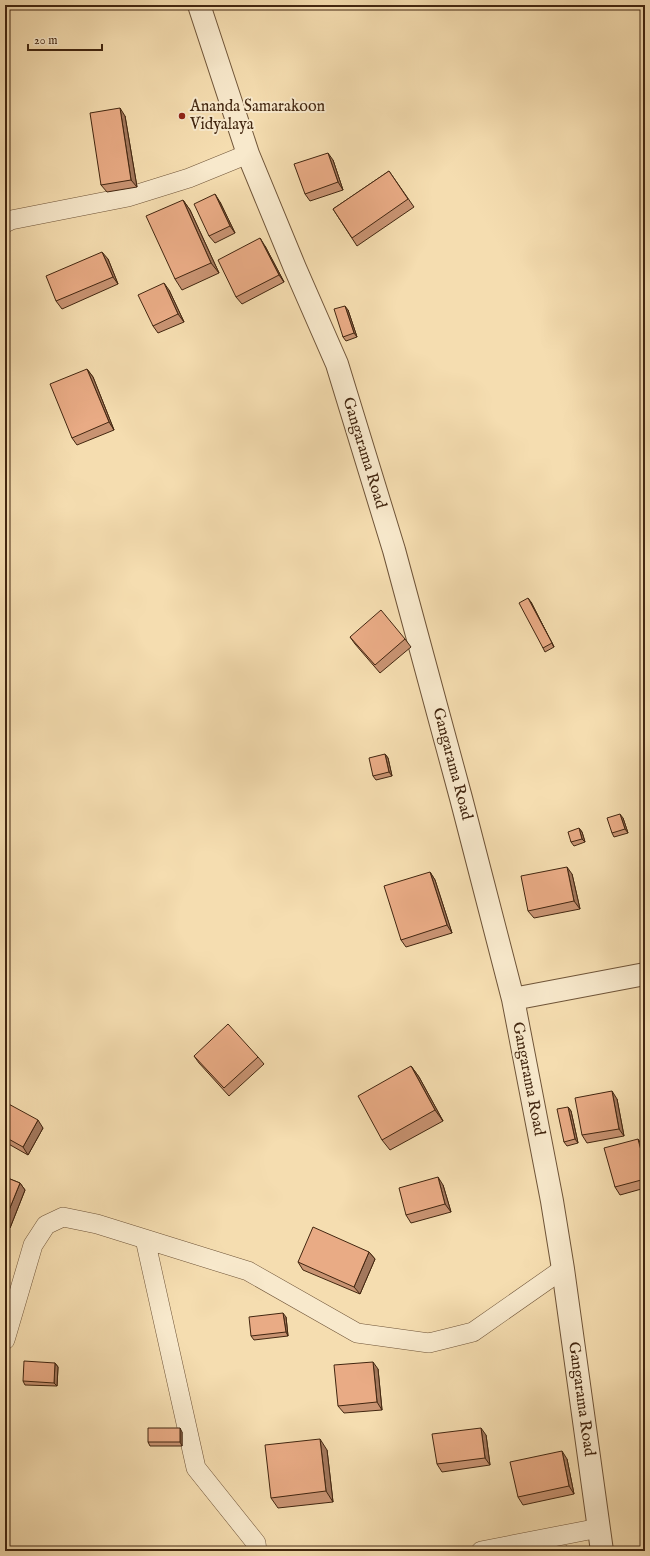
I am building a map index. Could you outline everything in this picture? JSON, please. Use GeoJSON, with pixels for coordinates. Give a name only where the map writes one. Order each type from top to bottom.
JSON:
{"type":"FeatureCollection","features":[{"type":"Feature","properties":{"kind":"street","name":"Gangarama Road"},"geometry":{"type":"LineString","coordinates":[[201,6],[248,154],[295,268],[337,364],[394,550],[461,798],[513,1000],[552,1201],[563,1269],[602,1551]]}},
{"type":"Feature","properties":{"kind":"street"},"geometry":{"type":"LineString","coordinates":[[5,223],[11,220],[128,197],[189,178],[248,154]]}},
{"type":"Feature","properties":{"kind":"street"},"geometry":{"type":"LineString","coordinates":[[513,1000],[645,974]]}},
{"type":"Feature","properties":{"kind":"street"},"geometry":{"type":"LineString","coordinates":[[5,1340],[33,1245],[46,1225],[63,1217],[97,1224],[248,1271],[356,1333],[429,1343],[473,1332],[563,1269]]}},
{"type":"Feature","properties":{"kind":"street"},"geometry":{"type":"LineString","coordinates":[[145,1239],[196,1468],[256,1544],[257,1551]]}},
{"type":"Feature","properties":{"kind":"street"},"geometry":{"type":"LineString","coordinates":[[481,1551],[599,1528]]}},
{"type":"Feature","properties":{"kind":"building"},"geometry":{"type":"Polygon","coordinates":[[[120,108],[131,180],[101,185],[90,113],[120,108]]]}},
{"type":"Feature","properties":{"kind":"building"},"geometry":{"type":"Polygon","coordinates":[[[328,153],[338,182],[305,194],[294,164],[328,153]]]}},
{"type":"Feature","properties":{"kind":"building"},"geometry":{"type":"Polygon","coordinates":[[[389,171],[408,199],[352,238],[333,209],[389,171]]]}},
{"type":"Feature","properties":{"kind":"building"},"geometry":{"type":"Polygon","coordinates":[[[215,194],[230,226],[209,236],[194,204],[215,194]]]}},
{"type":"Feature","properties":{"kind":"building"},"geometry":{"type":"Polygon","coordinates":[[[183,200],[211,263],[175,279],[146,216],[183,200]]]}},
{"type":"Feature","properties":{"kind":"building"},"geometry":{"type":"Polygon","coordinates":[[[260,238],[279,275],[236,297],[218,260],[260,238]]]}},
{"type":"Feature","properties":{"kind":"building"},"geometry":{"type":"Polygon","coordinates":[[[102,252],[113,277],[56,301],[46,276],[102,252]]]}},
{"type":"Feature","properties":{"kind":"building"},"geometry":{"type":"Polygon","coordinates":[[[164,283],[178,314],[153,326],[138,295],[164,283]]]}},
{"type":"Feature","properties":{"kind":"building"},"geometry":{"type":"Polygon","coordinates":[[[345,306],[354,333],[343,337],[334,309],[345,306]]]}},
{"type":"Feature","properties":{"kind":"building"},"geometry":{"type":"Polygon","coordinates":[[[87,369],[109,422],[72,438],[50,384],[87,369]]]}},
{"type":"Feature","properties":{"kind":"building"},"geometry":{"type":"Polygon","coordinates":[[[528,598],[552,643],[543,648],[519,603],[528,598]]]}},
{"type":"Feature","properties":{"kind":"building"},"geometry":{"type":"Polygon","coordinates":[[[381,610],[405,639],[375,665],[350,637],[381,610]]]}},
{"type":"Feature","properties":{"kind":"building"},"geometry":{"type":"Polygon","coordinates":[[[385,754],[389,772],[373,776],[369,758],[385,754]]]}},
{"type":"Feature","properties":{"kind":"building"},"geometry":{"type":"Polygon","coordinates":[[[620,814],[625,829],[612,833],[607,818],[620,814]]]}},
{"type":"Feature","properties":{"kind":"building"},"geometry":{"type":"Polygon","coordinates":[[[579,828],[582,839],[571,842],[568,832],[579,828]]]}},
{"type":"Feature","properties":{"kind":"building"},"geometry":{"type":"Polygon","coordinates":[[[567,867],[574,901],[528,911],[521,876],[567,867]]]}},
{"type":"Feature","properties":{"kind":"building"},"geometry":{"type":"Polygon","coordinates":[[[430,872],[447,925],[401,940],[384,886],[430,872]]]}},
{"type":"Feature","properties":{"kind":"building"},"geometry":{"type":"Polygon","coordinates":[[[228,1024],[258,1057],[224,1088],[194,1056],[228,1024]]]}},
{"type":"Feature","properties":{"kind":"building"},"geometry":{"type":"Polygon","coordinates":[[[411,1066],[435,1110],[382,1140],[358,1096],[411,1066]]]}},
{"type":"Feature","properties":{"kind":"building"},"geometry":{"type":"Polygon","coordinates":[[[612,1091],[619,1129],[582,1135],[575,1098],[612,1091]]]}},
{"type":"Feature","properties":{"kind":"building"},"geometry":{"type":"Polygon","coordinates":[[[5,1102],[38,1120],[23,1147],[5,1137],[5,1102]]]}},
{"type":"Feature","properties":{"kind":"building"},"geometry":{"type":"Polygon","coordinates":[[[568,1107],[575,1139],[564,1142],[557,1109],[568,1107]]]}},
{"type":"Feature","properties":{"kind":"building"},"geometry":{"type":"Polygon","coordinates":[[[638,1139],[645,1166],[645,1179],[615,1187],[604,1148],[638,1139]]]}},
{"type":"Feature","properties":{"kind":"building"},"geometry":{"type":"Polygon","coordinates":[[[5,1177],[20,1183],[5,1220],[5,1177]]]}},
{"type":"Feature","properties":{"kind":"building"},"geometry":{"type":"Polygon","coordinates":[[[438,1177],[445,1204],[406,1215],[399,1188],[438,1177]]]}},
{"type":"Feature","properties":{"kind":"building"},"geometry":{"type":"Polygon","coordinates":[[[313,1227],[369,1252],[354,1287],[298,1262],[313,1227]]]}},
{"type":"Feature","properties":{"kind":"building"},"geometry":{"type":"Polygon","coordinates":[[[283,1313],[286,1332],[251,1336],[249,1317],[283,1313]]]}},
{"type":"Feature","properties":{"kind":"building"},"geometry":{"type":"Polygon","coordinates":[[[24,1361],[55,1363],[54,1383],[23,1381],[24,1361]]]}},
{"type":"Feature","properties":{"kind":"building"},"geometry":{"type":"Polygon","coordinates":[[[373,1362],[377,1402],[338,1406],[334,1365],[373,1362]]]}},
{"type":"Feature","properties":{"kind":"building"},"geometry":{"type":"Polygon","coordinates":[[[148,1428],[180,1428],[180,1442],[148,1442],[148,1428]]]}},
{"type":"Feature","properties":{"kind":"building"},"geometry":{"type":"Polygon","coordinates":[[[481,1428],[485,1458],[437,1464],[432,1434],[481,1428]]]}},
{"type":"Feature","properties":{"kind":"building"},"geometry":{"type":"Polygon","coordinates":[[[320,1439],[326,1491],[271,1498],[265,1445],[320,1439]]]}},
{"type":"Feature","properties":{"kind":"building"},"geometry":{"type":"Polygon","coordinates":[[[562,1451],[569,1486],[518,1497],[510,1462],[562,1451]]]}},
{"type":"Feature","properties":{"kind":"building"},"geometry":{"type":"Polygon","coordinates":[[[567,1546],[569,1551],[549,1551],[567,1546]]]}},
{"type":"Feature","properties":{"kind":"place","name":"Ananda Samarakoon Vidyalaya"},"geometry":{"type":"Point","coordinates":[182,116]}}]}
